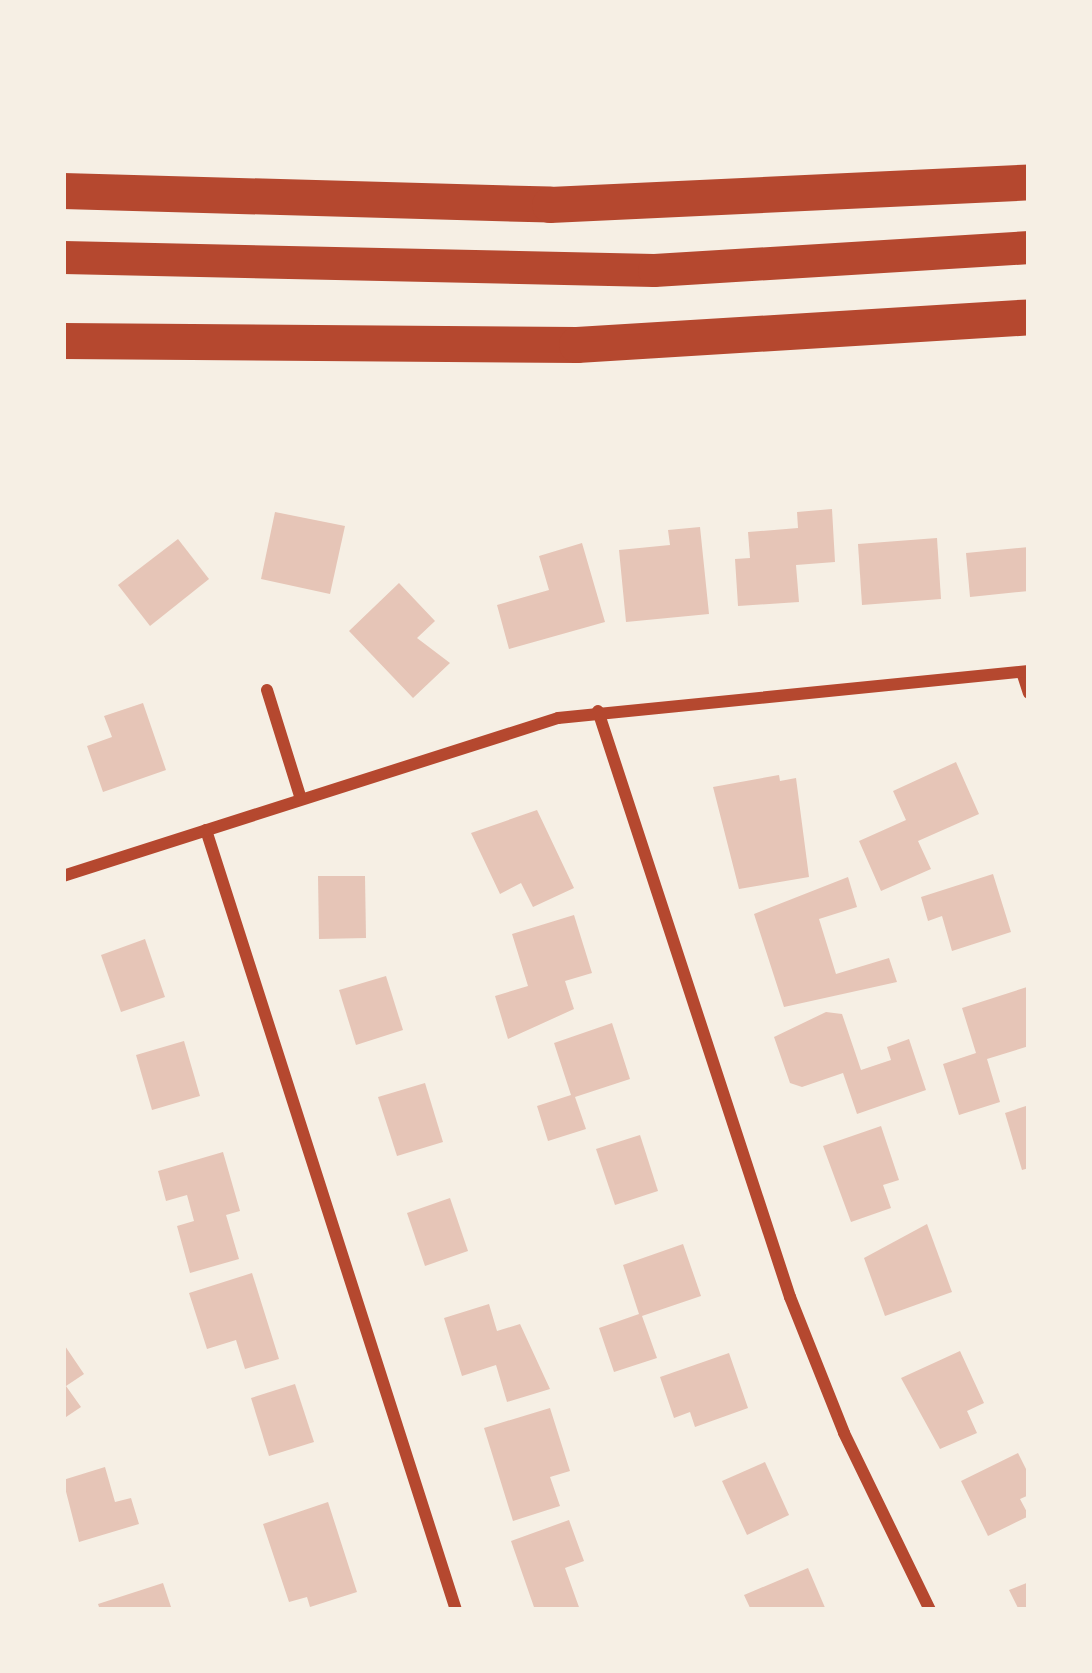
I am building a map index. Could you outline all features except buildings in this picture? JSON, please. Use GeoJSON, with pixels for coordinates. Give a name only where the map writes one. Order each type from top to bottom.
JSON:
{"type":"FeatureCollection","features":[{"type":"Feature","properties":{"kind":"highway"},"geometry":{"type":"LineString","coordinates":[[63,191],[550,206],[1029,182]]}},
{"type":"Feature","properties":{"kind":"highway"},"geometry":{"type":"LineString","coordinates":[[63,257],[654,270],[1029,247]]}},
{"type":"Feature","properties":{"kind":"highway"},"geometry":{"type":"LineString","coordinates":[[63,341],[553,345],[1029,317]]}},
{"type":"Feature","properties":{"kind":"street"},"geometry":{"type":"LineString","coordinates":[[63,876],[598,711],[1026,672],[1029,693]]}},
{"type":"Feature","properties":{"kind":"street"},"geometry":{"type":"LineString","coordinates":[[267,690],[301,799]]}},
{"type":"Feature","properties":{"kind":"street"},"geometry":{"type":"LineString","coordinates":[[598,711],[790,1298],[844,1433],[930,1610]]}},
{"type":"Feature","properties":{"kind":"street"},"geometry":{"type":"LineString","coordinates":[[206,830],[455,1610]]}}]}
